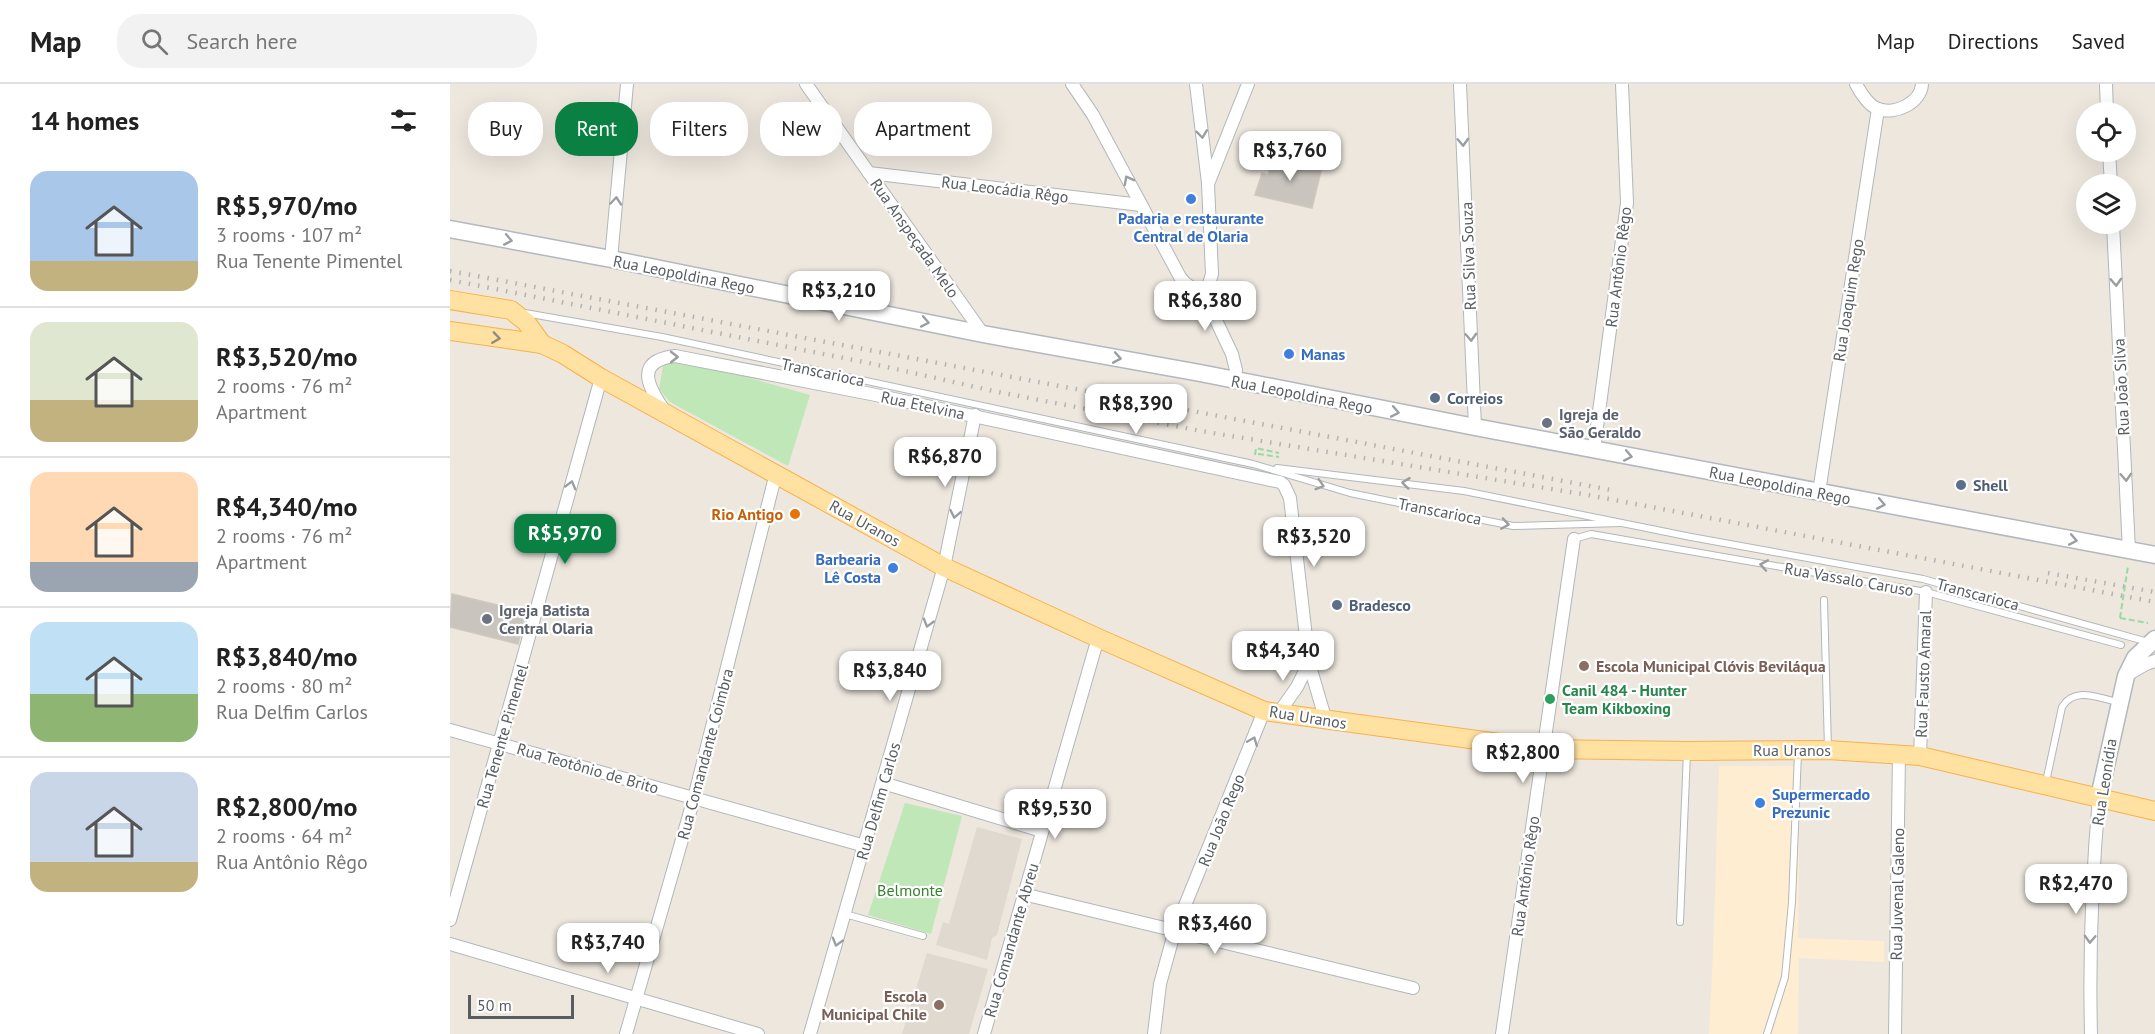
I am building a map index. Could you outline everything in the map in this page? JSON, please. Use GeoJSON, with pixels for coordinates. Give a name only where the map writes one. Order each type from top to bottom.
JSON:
{"type":"FeatureCollection","features":[{"type":"Feature","properties":{"kind":"main road","name":"Rua Leopoldina Rego"},"geometry":{"type":"LineString","coordinates":[[450,229],[983,334],[1818,492],[2129,558],[2155,555]]}},
{"type":"Feature","properties":{"kind":"main road"},"geometry":{"type":"LineString","coordinates":[[450,302],[511,310],[526,322],[542,344]]}},
{"type":"Feature","properties":{"kind":"main road"},"geometry":{"type":"LineString","coordinates":[[450,332],[542,344]]}},
{"type":"Feature","properties":{"kind":"main road","name":"Rua Uranos"},"geometry":{"type":"LineString","coordinates":[[542,344],[944,567],[1098,638],[1271,712],[1544,749],[1687,752],[1828,750],[1899,753],[2155,811]]}},
{"type":"Feature","properties":{"kind":"main road","name":"Rua Leonídia"},"geometry":{"type":"LineString","coordinates":[[2098,797],[2126,676],[2134,658],[2152,637]]}},
{"type":"Feature","properties":{"kind":"street"},"geometry":{"type":"LineString","coordinates":[[611,259],[627,84]]}},
{"type":"Feature","properties":{"kind":"street","name":"Rua Anspeçada Melo"},"geometry":{"type":"LineString","coordinates":[[806,84],[983,334]]}},
{"type":"Feature","properties":{"kind":"street"},"geometry":{"type":"LineString","coordinates":[[1072,84],[1093,115],[1180,277],[1205,297],[1232,354],[1236,370],[1234,380]]}},
{"type":"Feature","properties":{"kind":"street"},"geometry":{"type":"LineString","coordinates":[[1196,84],[1208,184],[1212,274],[1205,297]]}},
{"type":"Feature","properties":{"kind":"street"},"geometry":{"type":"LineString","coordinates":[[1208,184],[1248,84]]}},
{"type":"Feature","properties":{"kind":"street","name":"Rua Silva Souza"},"geometry":{"type":"LineString","coordinates":[[1460,84],[1475,427]]}},
{"type":"Feature","properties":{"kind":"street","name":"Rua Antônio Rêgo"},"geometry":{"type":"LineString","coordinates":[[1594,449],[1627,203],[1622,84]]}},
{"type":"Feature","properties":{"kind":"street"},"geometry":{"type":"LineString","coordinates":[[1856,84],[1866,99],[1878,109],[1896,110],[1917,99],[1922,90],[1922,84]]}},
{"type":"Feature","properties":{"kind":"street"},"geometry":{"type":"LineString","coordinates":[[2106,84],[2107,102]]}},
{"type":"Feature","properties":{"kind":"street","name":"Rua Joaquim Rego"},"geometry":{"type":"LineString","coordinates":[[1818,492],[1878,109]]}},
{"type":"Feature","properties":{"kind":"street","name":"Rua Leocádia Rêgo"},"geometry":{"type":"LineString","coordinates":[[869,173],[1141,205]]}},
{"type":"Feature","properties":{"kind":"street","name":"Rua João Silva"},"geometry":{"type":"LineString","coordinates":[[2113,234],[2129,558]]}},
{"type":"Feature","properties":{"kind":"street","name":"Rua Etelvina"},"geometry":{"type":"LineString","coordinates":[[667,413],[652,393],[648,382],[648,372],[653,363],[662,358],[675,356],[975,415],[1275,480],[1284,484],[1290,498],[1310,663]]}},
{"type":"Feature","properties":{"kind":"street","name":"Rua Tenente Pimentel"},"geometry":{"type":"LineString","coordinates":[[450,920],[601,378]]}},
{"type":"Feature","properties":{"kind":"street","name":"Rua Delfim Carlos"},"geometry":{"type":"LineString","coordinates":[[810,1034],[944,567],[975,415]]}},
{"type":"Feature","properties":{"kind":"street","name":"Rua Comandante Coimbra"},"geometry":{"type":"LineString","coordinates":[[626,1034],[694,798],[776,473]]}},
{"type":"Feature","properties":{"kind":"street","name":"Rua Antônio Rêgo"},"geometry":{"type":"LineString","coordinates":[[1502,1034],[1574,539]]}},
{"type":"Feature","properties":{"kind":"street","name":"Rua Fausto Amaral"},"geometry":{"type":"LineString","coordinates":[[1920,756],[1926,592]]}},
{"type":"Feature","properties":{"kind":"street","name":"Rua Comandante Abreu"},"geometry":{"type":"LineString","coordinates":[[984,1034],[1098,638]]}},
{"type":"Feature","properties":{"kind":"street"},"geometry":{"type":"LineString","coordinates":[[2126,676],[2155,661]]}},
{"type":"Feature","properties":{"kind":"street"},"geometry":{"type":"LineString","coordinates":[[1310,663],[1318,699],[1326,721]]}},
{"type":"Feature","properties":{"kind":"street","name":"Rua João Rego"},"geometry":{"type":"LineString","coordinates":[[1154,1034],[1160,984],[1175,930],[1271,712],[1297,687],[1310,663]]}},
{"type":"Feature","properties":{"kind":"street","name":"Rua Teotônio de Brito"},"geometry":{"type":"LineString","coordinates":[[450,730],[865,846]]}},
{"type":"Feature","properties":{"kind":"street","name":"Rua Juvenal Galeno"},"geometry":{"type":"LineString","coordinates":[[1895,1034],[1899,753]]}},
{"type":"Feature","properties":{"kind":"street"},"geometry":{"type":"LineString","coordinates":[[883,783],[1042,831]]}},
{"type":"Feature","properties":{"kind":"street","name":"Rua Leonídia"},"geometry":{"type":"LineString","coordinates":[[2091,1034],[2092,867],[2098,797]]}},
{"type":"Feature","properties":{"kind":"street"},"geometry":{"type":"LineString","coordinates":[[1023,894],[1413,988]]}},
{"type":"Feature","properties":{"kind":"street"},"geometry":{"type":"LineString","coordinates":[[450,944],[758,1034]]}},
{"type":"Feature","properties":{"kind":"lane","name":"Transcarioca"},"geometry":{"type":"LineString","coordinates":[[511,310],[662,337],[1264,467],[1350,493],[1513,526],[1621,523]]}},
{"type":"Feature","properties":{"kind":"lane","name":"Transcarioca"},"geometry":{"type":"LineString","coordinates":[[1264,467],[1464,491],[1621,523],[1923,579],[2152,637]]}},
{"type":"Feature","properties":{"kind":"lane","name":"Rua Vassalo Caruso"},"geometry":{"type":"LineString","coordinates":[[1574,539],[1591,534],[1926,592],[2121,645]]}},
{"type":"Feature","properties":{"kind":"lane"},"geometry":{"type":"LineString","coordinates":[[1824,600],[1828,750]]}},
{"type":"Feature","properties":{"kind":"lane"},"geometry":{"type":"LineString","coordinates":[[2045,785],[2062,707],[2066,700],[2078,694],[2119,702]]}},
{"type":"Feature","properties":{"kind":"lane"},"geometry":{"type":"LineString","coordinates":[[1767,1034],[1780,995],[1787,958],[1792,902],[1798,750]]}},
{"type":"Feature","properties":{"kind":"lane"},"geometry":{"type":"LineString","coordinates":[[1680,922],[1687,752]]}},
{"type":"Feature","properties":{"kind":"lane"},"geometry":{"type":"LineString","coordinates":[[845,914],[923,936]]}},
{"type":"Feature","properties":{"kind":"path"},"geometry":{"type":"LineString","coordinates":[[1257,448],[1278,453]]}},
{"type":"Feature","properties":{"kind":"path"},"geometry":{"type":"LineString","coordinates":[[2129,558],[2120,618],[2152,637]]}},
{"type":"Feature","properties":{"kind":"shaded area","name":"Supermercado Prezunic"},"geometry":{"type":"Polygon","coordinates":[[[1719,766],[1800,766],[1798,938],[1884,941],[1884,962],[1799,958],[1798,1034],[1709,1034],[1719,766]]]}},
{"type":"Feature","properties":{"kind":"shaded area"},"geometry":{"type":"Polygon","coordinates":[[[977,827],[1022,839],[997,935],[992,938],[987,960],[936,945],[943,922],[949,924],[977,827]]]}},
{"type":"Feature","properties":{"kind":"shaded area"},"geometry":{"type":"Polygon","coordinates":[[[927,953],[988,969],[969,1034],[902,1034],[927,953]]]}},
{"type":"Feature","properties":{"kind":"green space"},"geometry":{"type":"Polygon","coordinates":[[[679,360],[810,395],[788,466],[670,402],[659,389],[663,366],[679,360]]]}},
{"type":"Feature","properties":{"kind":"green space","name":"Belmonte"},"geometry":{"type":"Polygon","coordinates":[[[905,803],[962,816],[931,934],[868,915],[905,803]]]}},
{"type":"Feature","properties":{"kind":"building"},"geometry":{"type":"Polygon","coordinates":[[[1273,154],[1322,167],[1312,208],[1255,195],[1262,173],[1268,175],[1273,154]]]}},
{"type":"Feature","properties":{"kind":"building","name":"Igreja Batista Central Olaria"},"geometry":{"type":"Polygon","coordinates":[[[452,594],[526,612],[518,644],[450,627],[452,594]]]}},
{"type":"Feature","properties":{"kind":"railway"},"geometry":{"type":"LineString","coordinates":[[450,271],[1611,490]]}},
{"type":"Feature","properties":{"kind":"railway"},"geometry":{"type":"LineString","coordinates":[[450,280],[1201,431],[1588,495],[2155,602]]}},
{"type":"Feature","properties":{"kind":"railway"},"geometry":{"type":"LineString","coordinates":[[2048,573],[2155,592]]}},
{"type":"Feature","properties":{"kind":"place","name":"Padaria e restaurante Central de Olaria"},"geometry":{"type":"Point","coordinates":[1191,199]}},
{"type":"Feature","properties":{"kind":"place","name":"Manas"},"geometry":{"type":"Point","coordinates":[1289,354]}},
{"type":"Feature","properties":{"kind":"place","name":"Correios"},"geometry":{"type":"Point","coordinates":[1435,398]}},
{"type":"Feature","properties":{"kind":"place","name":"Igreja de São Geraldo"},"geometry":{"type":"Point","coordinates":[1547,423]}},
{"type":"Feature","properties":{"kind":"place","name":"Shell"},"geometry":{"type":"Point","coordinates":[1961,485]}},
{"type":"Feature","properties":{"kind":"place","name":"Rio Antigo"},"geometry":{"type":"Point","coordinates":[795,514]}},
{"type":"Feature","properties":{"kind":"place","name":"Barbearia Lê Costa"},"geometry":{"type":"Point","coordinates":[893,568]}},
{"type":"Feature","properties":{"kind":"place","name":"Bradesco"},"geometry":{"type":"Point","coordinates":[1337,605]}},
{"type":"Feature","properties":{"kind":"place","name":"Igreja Batista Central Olaria"},"geometry":{"type":"Point","coordinates":[487,619]}},
{"type":"Feature","properties":{"kind":"place","name":"Escola Municipal Clóvis Beviláqua"},"geometry":{"type":"Point","coordinates":[1584,666]}},
{"type":"Feature","properties":{"kind":"place","name":"Canil 484 - Hunter Team Kikboxing"},"geometry":{"type":"Point","coordinates":[1550,699]}},
{"type":"Feature","properties":{"kind":"place","name":"Supermercado Prezunic"},"geometry":{"type":"Point","coordinates":[1760,803]}},
{"type":"Feature","properties":{"kind":"place","name":"Escola Municipal Chile"},"geometry":{"type":"Point","coordinates":[939,1005]}}]}
